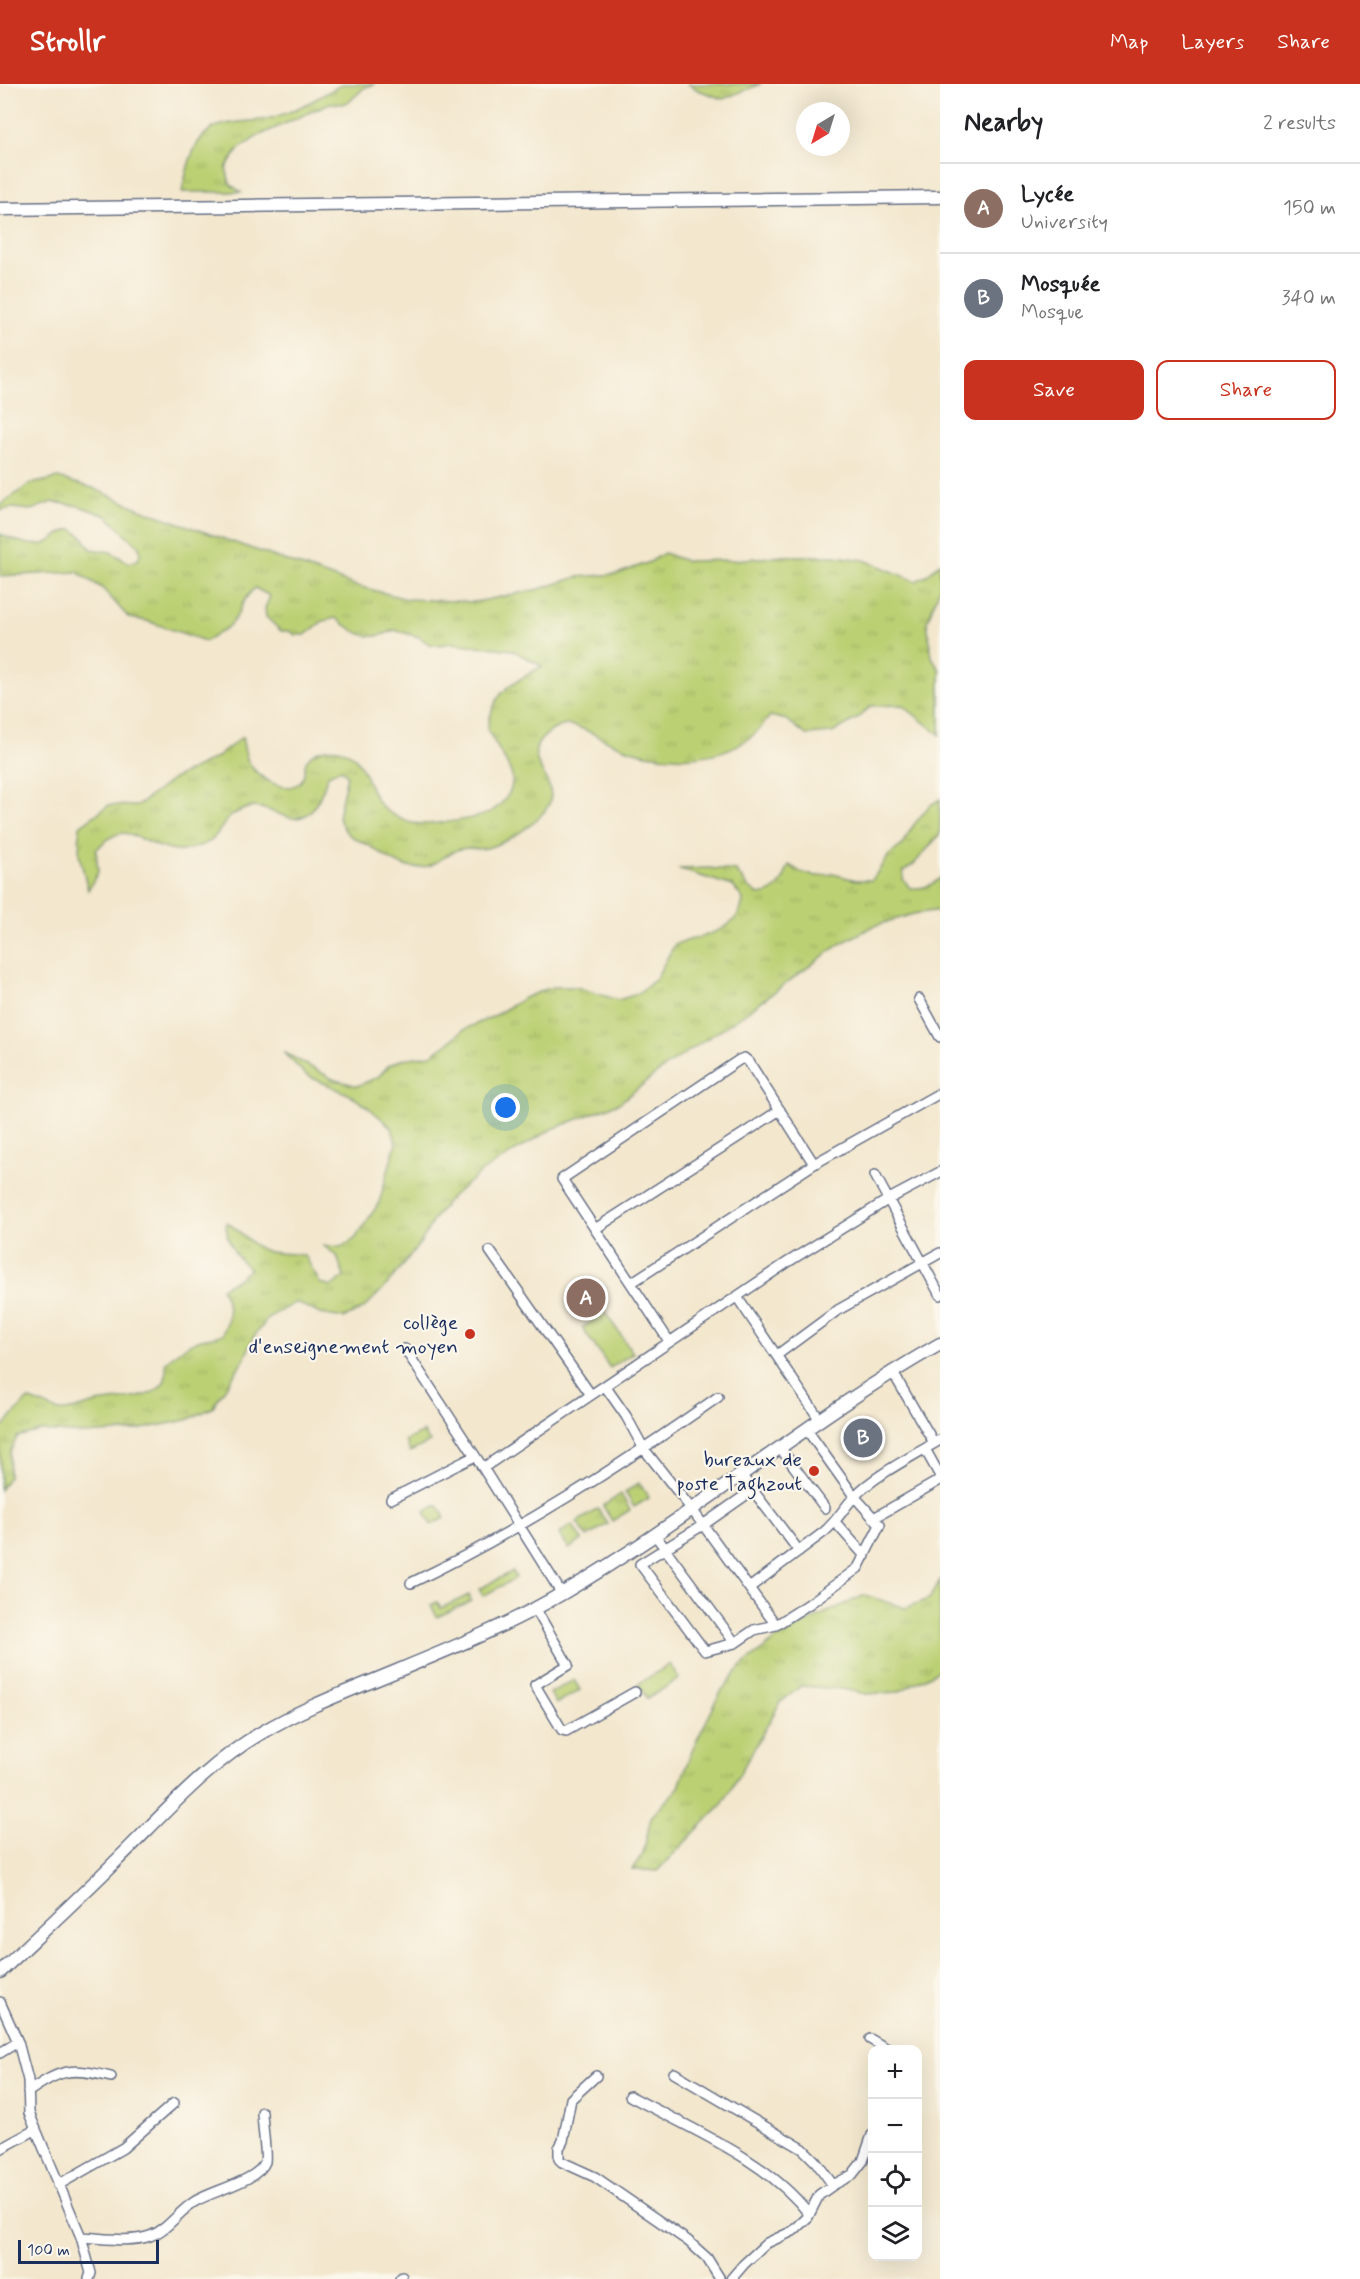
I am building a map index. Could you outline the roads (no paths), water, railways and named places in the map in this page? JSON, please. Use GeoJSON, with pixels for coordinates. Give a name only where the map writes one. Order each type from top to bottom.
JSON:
{"type":"FeatureCollection","features":[{"type":"Feature","properties":{"kind":"main road"},"geometry":{"type":"LineString","coordinates":[[0,209],[940,197]]}},
{"type":"Feature","properties":{"kind":"main road"},"geometry":{"type":"LineString","coordinates":[[0,1972],[188,1789],[242,1745],[284,1719],[313,1705],[425,1659],[562,1594],[693,1511],[892,1371],[940,1344]]}},
{"type":"Feature","properties":{"kind":"street"},"geometry":{"type":"LineString","coordinates":[[919,999],[940,1037]]}},
{"type":"Feature","properties":{"kind":"street"},"geometry":{"type":"LineString","coordinates":[[669,1341],[562,1179],[739,1059],[744,1058],[749,1062],[814,1164]]}},
{"type":"Feature","properties":{"kind":"street"},"geometry":{"type":"LineString","coordinates":[[632,1283],[814,1164],[940,1093]]}},
{"type":"Feature","properties":{"kind":"street"},"geometry":{"type":"LineString","coordinates":[[595,1229],[780,1110]]}},
{"type":"Feature","properties":{"kind":"street"},"geometry":{"type":"LineString","coordinates":[[483,1468],[788,1262],[888,1199],[940,1172]]}},
{"type":"Feature","properties":{"kind":"street"},"geometry":{"type":"LineString","coordinates":[[875,1175],[940,1295]]}},
{"type":"Feature","properties":{"kind":"street"},"geometry":{"type":"LineString","coordinates":[[490,1251],[591,1395]]}},
{"type":"Feature","properties":{"kind":"street"},"geometry":{"type":"LineString","coordinates":[[777,1354],[838,1310],[940,1253]]}},
{"type":"Feature","properties":{"kind":"street"},"geometry":{"type":"LineString","coordinates":[[736,1297],[820,1420]]}},
{"type":"Feature","properties":{"kind":"street"},"geometry":{"type":"LineString","coordinates":[[405,1349],[476,1456],[562,1594]]}},
{"type":"Feature","properties":{"kind":"street"},"geometry":{"type":"LineString","coordinates":[[749,1588],[835,1522],[854,1496],[881,1476],[937,1442],[892,1371]]}},
{"type":"Feature","properties":{"kind":"street"},"geometry":{"type":"LineString","coordinates":[[605,1386],[626,1416],[644,1449],[693,1511],[776,1625]]}},
{"type":"Feature","properties":{"kind":"street"},"geometry":{"type":"LineString","coordinates":[[411,1583],[520,1526],[644,1449],[718,1397]]}},
{"type":"Feature","properties":{"kind":"street"},"geometry":{"type":"LineString","coordinates":[[753,1490],[703,1525],[640,1564],[705,1651],[735,1643],[754,1630],[776,1625],[809,1604],[858,1568],[880,1525],[854,1496],[807,1430]]}},
{"type":"Feature","properties":{"kind":"street"},"geometry":{"type":"LineString","coordinates":[[781,1449],[825,1508]]}},
{"type":"Feature","properties":{"kind":"street"},"geometry":{"type":"LineString","coordinates":[[874,1518],[940,1478],[925,1449]]}},
{"type":"Feature","properties":{"kind":"street"},"geometry":{"type":"LineString","coordinates":[[391,1499],[476,1456]]}},
{"type":"Feature","properties":{"kind":"street"},"geometry":{"type":"LineString","coordinates":[[742,1476],[799,1551]]}},
{"type":"Feature","properties":{"kind":"street"},"geometry":{"type":"LineString","coordinates":[[835,1522],[865,1556]]}},
{"type":"Feature","properties":{"kind":"street"},"geometry":{"type":"LineString","coordinates":[[655,1535],[735,1643]]}},
{"type":"Feature","properties":{"kind":"street"},"geometry":{"type":"LineString","coordinates":[[535,1608],[568,1665],[536,1685],[562,1730],[566,1731],[634,1692]]}},
{"type":"Feature","properties":{"kind":"street"},"geometry":{"type":"LineString","coordinates":[[0,2002],[18,2042],[28,2080],[29,2113],[81,2237],[91,2273],[89,2279]]}},
{"type":"Feature","properties":{"kind":"street"},"geometry":{"type":"LineString","coordinates":[[870,2039],[881,2045]]}},
{"type":"Feature","properties":{"kind":"street"},"geometry":{"type":"LineString","coordinates":[[0,2053],[18,2042]]}},
{"type":"Feature","properties":{"kind":"street"},"geometry":{"type":"LineString","coordinates":[[28,2092],[53,2075],[71,2071],[90,2072],[111,2077]]}},
{"type":"Feature","properties":{"kind":"street"},"geometry":{"type":"LineString","coordinates":[[674,2073],[803,2149],[833,2185]]}},
{"type":"Feature","properties":{"kind":"street"},"geometry":{"type":"LineString","coordinates":[[596,2076],[571,2099],[563,2140],[559,2148],[559,2159],[595,2177],[688,2241],[706,2258],[720,2279]]}},
{"type":"Feature","properties":{"kind":"street"},"geometry":{"type":"LineString","coordinates":[[630,2096],[735,2152],[773,2177],[795,2196],[809,2214]]}},
{"type":"Feature","properties":{"kind":"street"},"geometry":{"type":"LineString","coordinates":[[58,2185],[123,2148],[174,2103]]}},
{"type":"Feature","properties":{"kind":"street"},"geometry":{"type":"LineString","coordinates":[[81,2237],[128,2240],[151,2236],[168,2225],[194,2202],[247,2178],[259,2170],[265,2164],[267,2156],[263,2139],[262,2112]]}},
{"type":"Feature","properties":{"kind":"street"},"geometry":{"type":"LineString","coordinates":[[0,2149],[35,2130]]}},
{"type":"Feature","properties":{"kind":"street"},"geometry":{"type":"LineString","coordinates":[[732,2279],[744,2264],[767,2243],[793,2231],[809,2214],[819,2195],[852,2175],[863,2161],[868,2148]]}},
{"type":"Feature","properties":{"kind":"place","name":"Lycée"},"geometry":{"type":"Point","coordinates":[586,1298]}},
{"type":"Feature","properties":{"kind":"place","name":"collège d'enseignement moyen"},"geometry":{"type":"Point","coordinates":[470,1334]}},
{"type":"Feature","properties":{"kind":"place","name":"Mosquée"},"geometry":{"type":"Point","coordinates":[863,1438]}},
{"type":"Feature","properties":{"kind":"place","name":"bureaux de poste Taghzout"},"geometry":{"type":"Point","coordinates":[814,1471]}}]}
